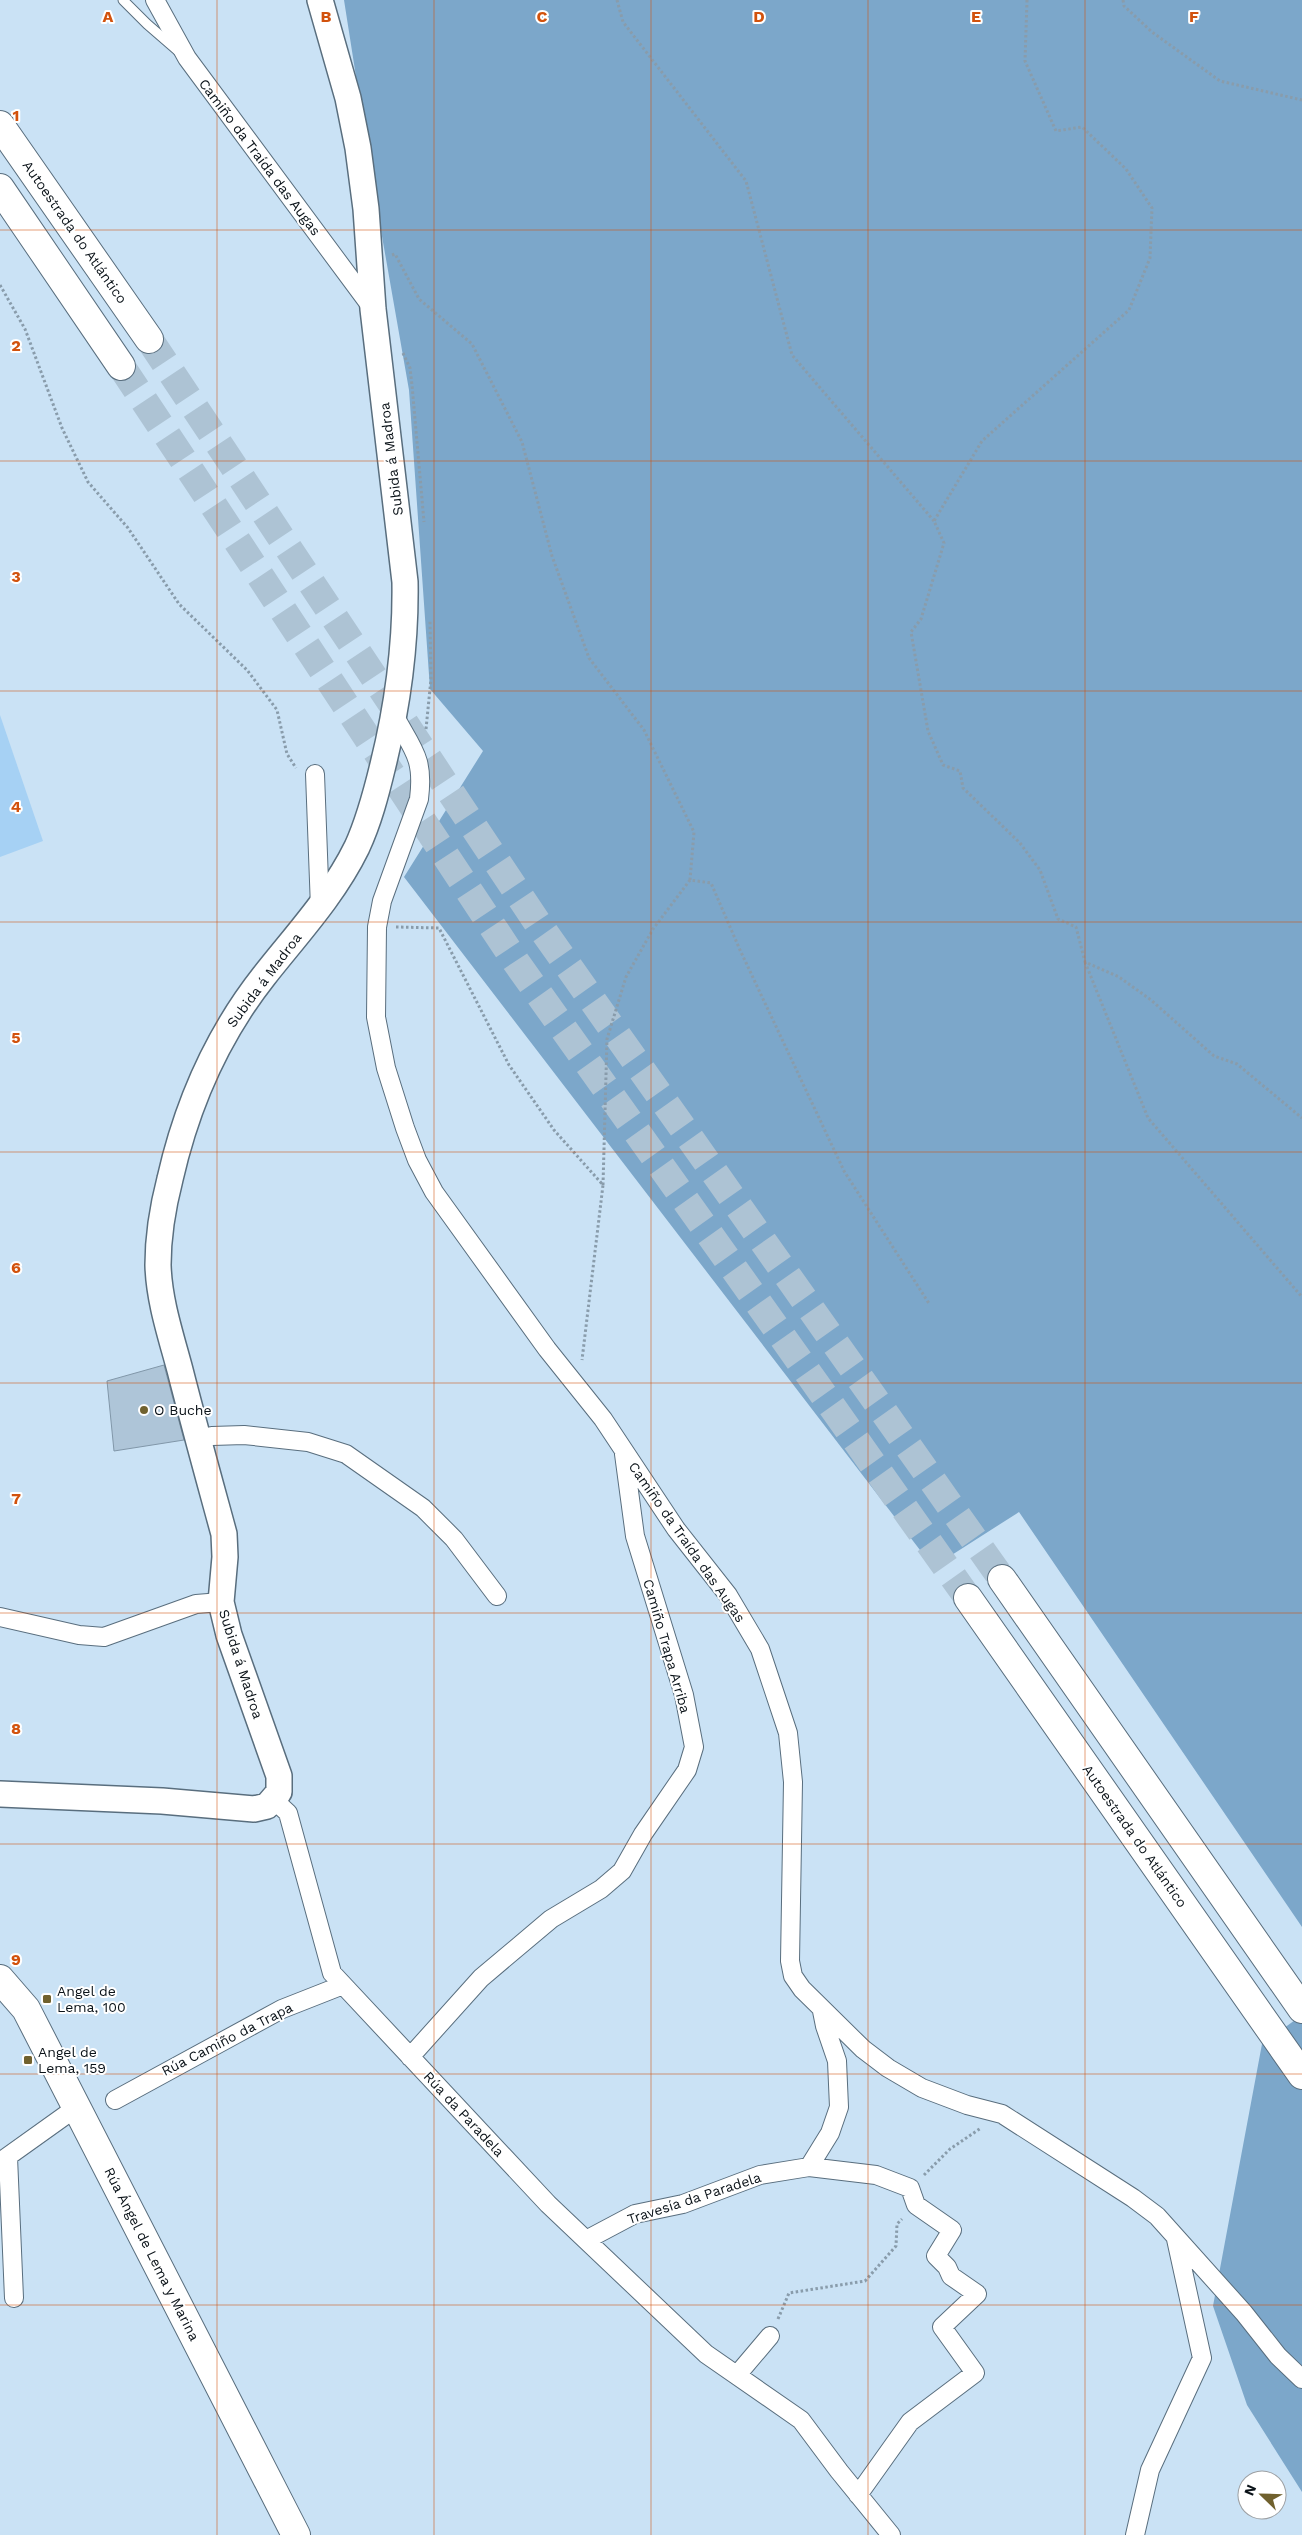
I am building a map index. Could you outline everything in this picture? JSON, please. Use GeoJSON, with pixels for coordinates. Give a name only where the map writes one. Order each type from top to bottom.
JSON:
{"type":"FeatureCollection","features":[{"type":"Feature","properties":{"kind":"highway","name":"Autoestrada do Atlántico"},"geometry":{"type":"LineString","coordinates":[[0,125],[149,339]]}},
{"type":"Feature","properties":{"kind":"highway"},"geometry":{"type":"LineString","coordinates":[[0,188],[121,366]]}},
{"type":"Feature","properties":{"kind":"highway"},"geometry":{"type":"LineString","coordinates":[[1002,1578],[1302,2010]]}},
{"type":"Feature","properties":{"kind":"highway","name":"Autoestrada do Atlántico"},"geometry":{"type":"LineString","coordinates":[[968,1598],[1302,2075]]}},
{"type":"Feature","properties":{"kind":"highway","name":"Rúa Ángel de Lema y Marina"},"geometry":{"type":"LineString","coordinates":[[0,1979],[26,2009],[296,2535]]}},
{"type":"Feature","properties":{"kind":"street","name":"Camiño da Traída das Augas"},"geometry":{"type":"LineString","coordinates":[[155,0],[187,58],[373,309]]}},
{"type":"Feature","properties":{"kind":"street","name":"Subida á Madroa"},"geometry":{"type":"LineString","coordinates":[[274,1800],[280,1792],[279,1776],[229,1635],[221,1602],[225,1557],[224,1534],[162,1298],[158,1265],[162,1221],[168,1188],[178,1146],[193,1099],[226,1030],[263,978],[320,908],[356,849],[372,812],[395,717],[404,647],[405,582],[373,309],[366,209],[358,148],[348,98],[320,0]]}},
{"type":"Feature","properties":{"kind":"street","name":"Camiño da Traída das Augas"},"geometry":{"type":"LineString","coordinates":[[395,717],[420,762],[421,782],[419,800],[382,901],[377,927],[375,993],[377,1024],[386,1068],[417,1160],[434,1192],[547,1349],[579,1388],[623,1449],[676,1529],[728,1595],[760,1648],[788,1734],[793,1782],[790,1961],[798,1982],[822,2011],[863,2049],[888,2068],[922,2088],[967,2105],[1002,2114],[1133,2198],[1157,2216],[1278,2356],[1302,2379]]}},
{"type":"Feature","properties":{"kind":"street"},"geometry":{"type":"LineString","coordinates":[[315,774],[320,908]]}},
{"type":"Feature","properties":{"kind":"street"},"geometry":{"type":"LineString","coordinates":[[198,1439],[212,1436],[244,1435],[308,1442],[346,1454],[423,1508],[454,1539],[497,1596]]}},
{"type":"Feature","properties":{"kind":"street","name":"Camiño Trapa Arriba"},"geometry":{"type":"LineString","coordinates":[[410,2057],[481,1978],[551,1919],[601,1889],[622,1871],[643,1834],[687,1770],[694,1747],[684,1695],[635,1536],[623,1449]]}},
{"type":"Feature","properties":{"kind":"street"},"geometry":{"type":"LineString","coordinates":[[0,1617],[79,1635],[104,1637],[196,1604],[221,1602]]}},
{"type":"Feature","properties":{"kind":"street"},"geometry":{"type":"LineString","coordinates":[[0,1794],[162,1801],[254,1809],[267,1806],[274,1800]]}},
{"type":"Feature","properties":{"kind":"street","name":"Rúa da Paradela"},"geometry":{"type":"LineString","coordinates":[[274,1800],[288,1813],[332,1973],[548,2204],[706,2354],[801,2420],[891,2535]]}},
{"type":"Feature","properties":{"kind":"street","name":"Rúa Camiño da Trapa"},"geometry":{"type":"LineString","coordinates":[[114,2100],[282,2009],[343,1985]]}},
{"type":"Feature","properties":{"kind":"street"},"geometry":{"type":"LineString","coordinates":[[808,2167],[830,2133],[839,2107],[837,2061],[822,2011]]}},
{"type":"Feature","properties":{"kind":"street"},"geometry":{"type":"LineString","coordinates":[[14,2298],[4,2159],[77,2107]]}},
{"type":"Feature","properties":{"kind":"street","name":"Travesía da Paradela"},"geometry":{"type":"LineString","coordinates":[[586,2240],[635,2214],[683,2204],[760,2175],[808,2167],[876,2175],[913,2197],[952,2230],[936,2256],[947,2267],[951,2276],[977,2294],[942,2327],[975,2373],[910,2422],[858,2495]]}},
{"type":"Feature","properties":{"kind":"street"},"geometry":{"type":"LineString","coordinates":[[1135,2535],[1150,2470],[1202,2358],[1176,2236]]}},
{"type":"Feature","properties":{"kind":"street"},"geometry":{"type":"LineString","coordinates":[[736,2375],[770,2336]]}},
{"type":"Feature","properties":{"kind":"lane"},"geometry":{"type":"LineString","coordinates":[[123,0],[146,24],[187,58]]}},
{"type":"Feature","properties":{"kind":"path"},"geometry":{"type":"LineString","coordinates":[[617,0],[623,22],[746,181],[792,355],[934,521],[944,543],[921,619],[911,632],[928,730],[943,765],[960,772],[963,788],[1020,843],[1040,870],[1058,919],[1076,926],[1085,962],[1148,1118],[1302,1297]]}},
{"type":"Feature","properties":{"kind":"path"},"geometry":{"type":"LineString","coordinates":[[934,521],[982,441],[1129,310],[1150,258],[1152,208],[1126,169],[1082,127],[1056,131],[1025,61],[1027,0]]}},
{"type":"Feature","properties":{"kind":"path"},"geometry":{"type":"LineString","coordinates":[[1123,0],[1124,6],[1152,32],[1220,81],[1302,100]]}},
{"type":"Feature","properties":{"kind":"path"},"geometry":{"type":"LineString","coordinates":[[396,254],[419,299],[472,344],[522,442],[552,556],[589,658],[644,730],[694,832],[690,880],[654,930],[626,978],[607,1039],[603,1185],[579,1388]]}},
{"type":"Feature","properties":{"kind":"path"},"geometry":{"type":"LineString","coordinates":[[0,285],[25,329],[62,428],[88,482],[128,528],[178,604],[247,670],[277,710],[288,754],[303,779],[315,774]]}},
{"type":"Feature","properties":{"kind":"path"},"geometry":{"type":"LineString","coordinates":[[690,880],[712,883],[740,950],[844,1171],[930,1305]]}},
{"type":"Feature","properties":{"kind":"path"},"geometry":{"type":"LineString","coordinates":[[377,927],[439,928],[509,1065],[554,1130],[603,1185]]}},
{"type":"Feature","properties":{"kind":"path"},"geometry":{"type":"LineString","coordinates":[[1085,962],[1119,977],[1150,1000],[1214,1056],[1237,1064],[1302,1118]]}},
{"type":"Feature","properties":{"kind":"path"},"geometry":{"type":"LineString","coordinates":[[770,2336],[789,2293],[865,2281],[896,2246],[898,2224],[909,2208],[913,2197],[950,2149],[1002,2114]]}},
{"type":"Feature","properties":{"kind":"shaded area"},"geometry":{"type":"Polygon","coordinates":[[[344,0],[1302,0],[1302,1927],[1019,1512],[933,1567],[404,877],[483,751],[430,689],[409,390],[373,185],[344,0]]]}},
{"type":"Feature","properties":{"kind":"shaded area"},"geometry":{"type":"Polygon","coordinates":[[[0,715],[43,841],[0,857],[0,715]]]}},
{"type":"Feature","properties":{"kind":"shaded area"},"geometry":{"type":"Polygon","coordinates":[[[1302,2015],[1302,2492],[1247,2405],[1213,2306],[1262,2044],[1302,2015]]]}},
{"type":"Feature","properties":{"kind":"building","name":"O Buche"},"geometry":{"type":"Polygon","coordinates":[[[164,1365],[184,1440],[114,1451],[107,1381],[164,1365]]]}},
{"type":"Feature","properties":{"kind":"tunnel"},"geometry":{"type":"LineString","coordinates":[[149,339],[537,922],[1002,1579]]}},
{"type":"Feature","properties":{"kind":"tunnel"},"geometry":{"type":"LineString","coordinates":[[121,366],[516,962],[968,1598]]}},
{"type":"Feature","properties":{"kind":"place","name":"O Buche"},"geometry":{"type":"Point","coordinates":[144,1410]}},
{"type":"Feature","properties":{"kind":"place","name":"Angel de Lema, 100"},"geometry":{"type":"Point","coordinates":[47,1999]}},
{"type":"Feature","properties":{"kind":"place","name":"Angel de Lema, 159"},"geometry":{"type":"Point","coordinates":[28,2060]}}]}
